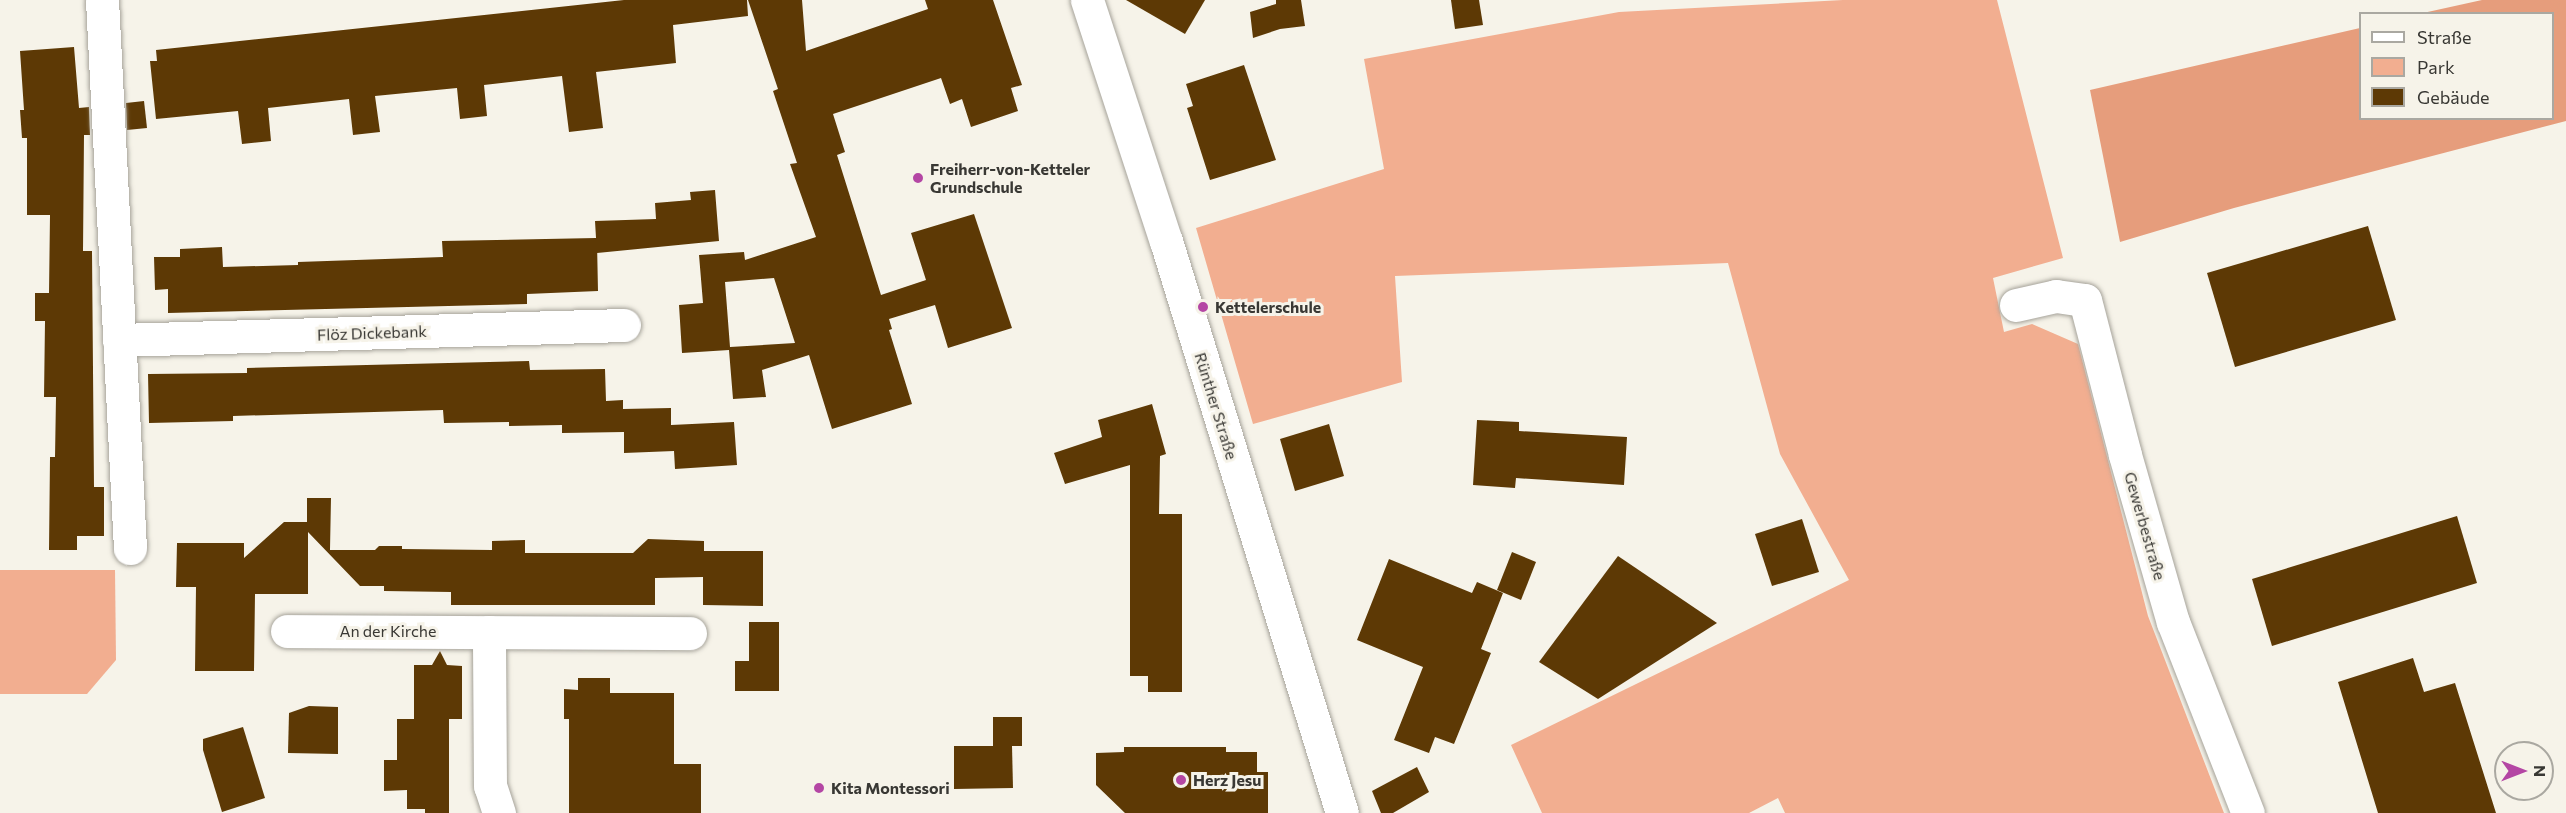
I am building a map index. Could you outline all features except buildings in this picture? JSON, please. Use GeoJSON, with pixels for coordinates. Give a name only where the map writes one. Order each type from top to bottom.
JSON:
{"type":"FeatureCollection","features":[{"type":"Feature","properties":{"kind":"street"},"geometry":{"type":"LineString","coordinates":[[102,0],[130,548]]}},
{"type":"Feature","properties":{"kind":"street","name":"Rünther Straße"},"geometry":{"type":"LineString","coordinates":[[1087,0],[1166,241],[1342,813]]}},
{"type":"Feature","properties":{"kind":"street","name":"Gewerbestraße"},"geometry":{"type":"LineString","coordinates":[[2016,304],[2056,296],[2085,300],[2125,455],[2173,622],[2248,813]]}},
{"type":"Feature","properties":{"kind":"street","name":"Flöz Dickebank"},"geometry":{"type":"LineString","coordinates":[[119,340],[624,325]]}},
{"type":"Feature","properties":{"kind":"street","name":"An der Kirche"},"geometry":{"type":"LineString","coordinates":[[287,631],[690,633]]}},
{"type":"Feature","properties":{"kind":"street"},"geometry":{"type":"LineString","coordinates":[[489,632],[490,786],[499,813]]}},
{"type":"Feature","properties":{"kind":"green space"},"geometry":{"type":"Polygon","coordinates":[[[1843,0],[1997,0],[2063,258],[1993,278],[2004,332],[2032,324],[2078,344],[2148,616],[2224,813],[1785,813],[1778,798],[1749,813],[1542,813],[1511,745],[1849,580],[1780,454],[1728,263],[1395,276],[1402,382],[1253,424],[1196,228],[1384,169],[1364,59],[1619,12],[1843,0]]]}},
{"type":"Feature","properties":{"kind":"green space"},"geometry":{"type":"Polygon","coordinates":[[[0,570],[115,570],[116,660],[87,694],[0,694],[0,570]]]}},
{"type":"Feature","properties":{"kind":"shaded area"},"geometry":{"type":"Polygon","coordinates":[[[2482,0],[2566,0],[2566,121],[2234,208],[2120,242],[2090,90],[2359,28],[2359,120],[2554,120],[2554,12],[2428,12],[2482,0]]]}},
{"type":"Feature","properties":{"kind":"place","name":"Freiherr-von-Ketteler Grundschule"},"geometry":{"type":"Point","coordinates":[918,178]}},
{"type":"Feature","properties":{"kind":"place","name":"Kettelerschule"},"geometry":{"type":"Point","coordinates":[1203,307]}},
{"type":"Feature","properties":{"kind":"place","name":"Herz Jesu"},"geometry":{"type":"Point","coordinates":[1181,780]}},
{"type":"Feature","properties":{"kind":"place","name":"Kita Montessori"},"geometry":{"type":"Point","coordinates":[819,788]}}]}
